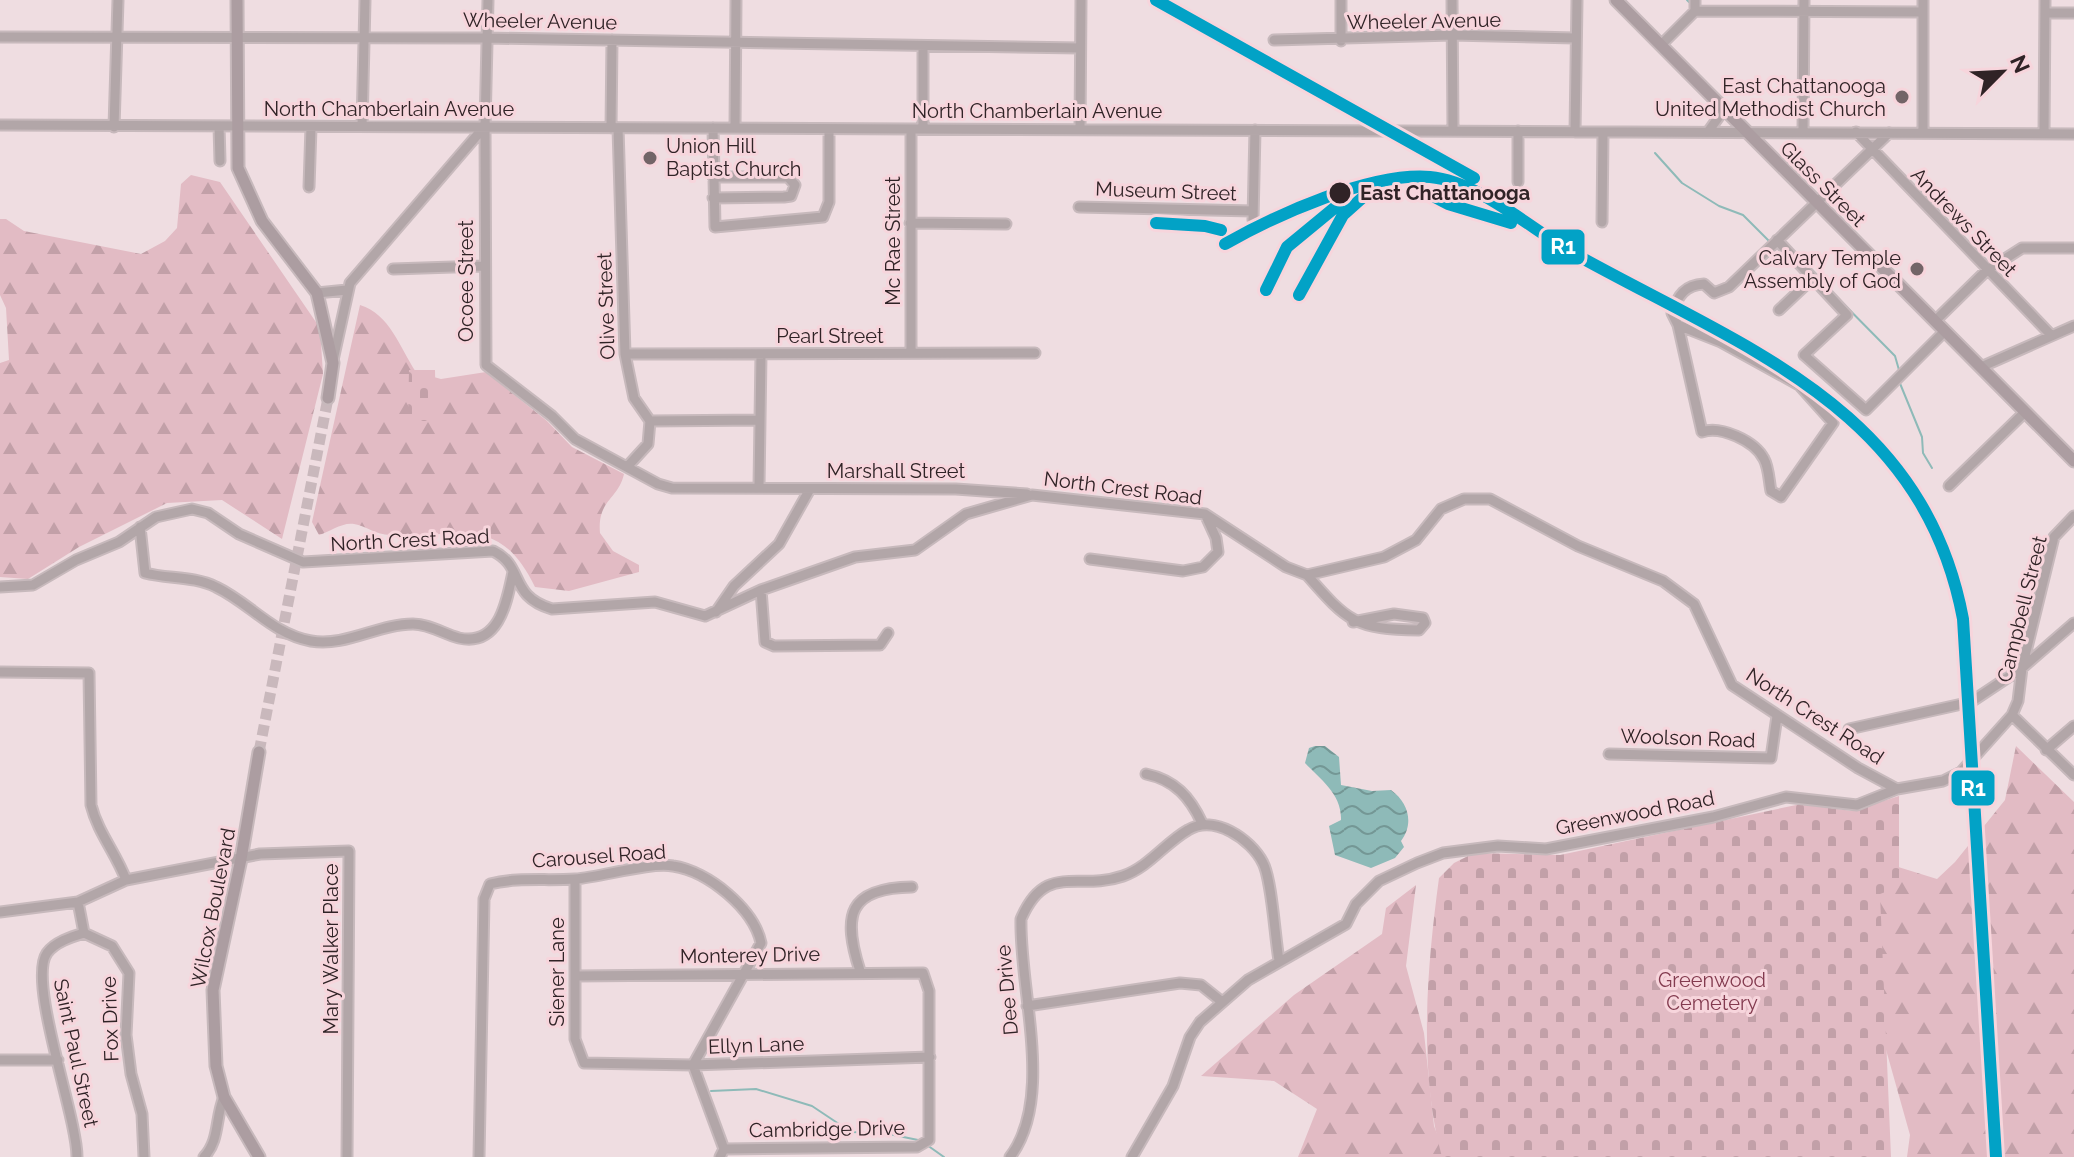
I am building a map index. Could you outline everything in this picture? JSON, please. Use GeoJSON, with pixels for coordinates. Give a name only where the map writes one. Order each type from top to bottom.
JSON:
{"type":"FeatureCollection","features":[{"type":"Feature","properties":{"kind":"main road"},"geometry":{"type":"LineString","coordinates":[[237,0],[240,37],[235,127],[238,168],[244,189],[262,221],[317,293],[333,363],[328,398]]}},
{"type":"Feature","properties":{"kind":"main road","name":"Glass Street"},"geometry":{"type":"LineString","coordinates":[[1616,0],[2074,461]]}},
{"type":"Feature","properties":{"kind":"main road","name":"Wilcox Boulevard"},"geometry":{"type":"LineString","coordinates":[[259,752],[241,859],[213,990],[216,1066],[224,1097],[259,1157]]}},
{"type":"Feature","properties":{"kind":"street"},"geometry":{"type":"LineString","coordinates":[[114,127],[118,0]]}},
{"type":"Feature","properties":{"kind":"street"},"geometry":{"type":"LineString","coordinates":[[362,126],[365,0]]}},
{"type":"Feature","properties":{"kind":"street","name":"Ocoee Street"},"geometry":{"type":"LineString","coordinates":[[488,0],[483,266],[486,365],[552,416],[575,439],[672,488],[759,486]]}},
{"type":"Feature","properties":{"kind":"street"},"geometry":{"type":"LineString","coordinates":[[735,127],[736,0]]}},
{"type":"Feature","properties":{"kind":"street"},"geometry":{"type":"LineString","coordinates":[[1080,129],[1081,0]]}},
{"type":"Feature","properties":{"kind":"street"},"geometry":{"type":"LineString","coordinates":[[1341,0],[1341,41]]}},
{"type":"Feature","properties":{"kind":"street"},"geometry":{"type":"LineString","coordinates":[[1452,0],[1453,130]]}},
{"type":"Feature","properties":{"kind":"street"},"geometry":{"type":"LineString","coordinates":[[1575,132],[1577,0]]}},
{"type":"Feature","properties":{"kind":"street"},"geometry":{"type":"LineString","coordinates":[[1803,132],[1804,0]]}},
{"type":"Feature","properties":{"kind":"street"},"geometry":{"type":"LineString","coordinates":[[1923,0],[1923,133]]}},
{"type":"Feature","properties":{"kind":"street"},"geometry":{"type":"LineString","coordinates":[[2044,134],[2045,0]]}},
{"type":"Feature","properties":{"kind":"street"},"geometry":{"type":"LineString","coordinates":[[1661,45],[1695,6],[1804,12],[1923,12]]}},
{"type":"Feature","properties":{"kind":"street"},"geometry":{"type":"LineString","coordinates":[[2045,13],[2074,13]]}},
{"type":"Feature","properties":{"kind":"street","name":"Wheeler Avenue"},"geometry":{"type":"LineString","coordinates":[[1274,40],[1341,41],[1452,35],[1575,38]]}},
{"type":"Feature","properties":{"kind":"street","name":"Wheeler Avenue"},"geometry":{"type":"LineString","coordinates":[[0,37],[487,38],[923,48],[1080,48]]}},
{"type":"Feature","properties":{"kind":"street","name":"Olive Street"},"geometry":{"type":"LineString","coordinates":[[612,40],[625,354],[634,398],[650,421]]}},
{"type":"Feature","properties":{"kind":"street"},"geometry":{"type":"LineString","coordinates":[[923,48],[923,129]]}},
{"type":"Feature","properties":{"kind":"street"},"geometry":{"type":"LineString","coordinates":[[1708,132],[1720,115],[1720,105]]}},
{"type":"Feature","properties":{"kind":"street","name":"North Chamberlain Avenue"},"geometry":{"type":"LineString","coordinates":[[0,125],[2074,134]]}},
{"type":"Feature","properties":{"kind":"street"},"geometry":{"type":"LineString","coordinates":[[219,126],[220,161]]}},
{"type":"Feature","properties":{"kind":"street"},"geometry":{"type":"LineString","coordinates":[[333,363],[348,287],[485,126]]}},
{"type":"Feature","properties":{"kind":"street"},"geometry":{"type":"LineString","coordinates":[[309,187],[311,127]]}},
{"type":"Feature","properties":{"kind":"street"},"geometry":{"type":"LineString","coordinates":[[713,128],[715,227],[759,226],[823,217],[829,202],[829,129]]}},
{"type":"Feature","properties":{"kind":"street","name":"Mc Rae Street"},"geometry":{"type":"LineString","coordinates":[[911,129],[911,353]]}},
{"type":"Feature","properties":{"kind":"street","name":"Museum Street"},"geometry":{"type":"LineString","coordinates":[[1079,207],[1253,216],[1255,130]]}},
{"type":"Feature","properties":{"kind":"street"},"geometry":{"type":"LineString","coordinates":[[1518,131],[1518,182]]}},
{"type":"Feature","properties":{"kind":"street","name":"Andrews Street"},"geometry":{"type":"LineString","coordinates":[[1856,132],[1986,271],[2050,334]]}},
{"type":"Feature","properties":{"kind":"street"},"geometry":{"type":"LineString","coordinates":[[1602,222],[1603,133]]}},
{"type":"Feature","properties":{"kind":"street"},"geometry":{"type":"LineString","coordinates":[[1678,325],[1721,342],[1799,385],[1833,423],[1781,497],[1771,491],[1764,457],[1730,433],[1709,429],[1702,432],[1678,325],[1672,313],[1674,306],[1678,296],[1692,285],[1704,284],[1714,293],[1729,287],[1889,133]]}},
{"type":"Feature","properties":{"kind":"street"},"geometry":{"type":"LineString","coordinates":[[713,177],[788,177],[795,185],[791,196],[713,198]]}},
{"type":"Feature","properties":{"kind":"street"},"geometry":{"type":"LineString","coordinates":[[910,223],[1006,224]]}},
{"type":"Feature","properties":{"kind":"street"},"geometry":{"type":"LineString","coordinates":[[1777,240],[1847,315],[1804,355],[1866,410],[1945,331]]}},
{"type":"Feature","properties":{"kind":"street"},"geometry":{"type":"LineString","coordinates":[[1935,321],[1986,271],[2022,248],[2074,248]]}},
{"type":"Feature","properties":{"kind":"street"},"geometry":{"type":"LineString","coordinates":[[393,269],[483,266]]}},
{"type":"Feature","properties":{"kind":"street"},"geometry":{"type":"LineString","coordinates":[[1779,310],[1813,278]]}},
{"type":"Feature","properties":{"kind":"street"},"geometry":{"type":"LineString","coordinates":[[317,293],[348,287]]}},
{"type":"Feature","properties":{"kind":"street"},"geometry":{"type":"LineString","coordinates":[[1981,367],[2074,326]]}},
{"type":"Feature","properties":{"kind":"street","name":"Pearl Street"},"geometry":{"type":"LineString","coordinates":[[625,354],[1035,353]]}},
{"type":"Feature","properties":{"kind":"street"},"geometry":{"type":"LineString","coordinates":[[759,486],[761,354]]}},
{"type":"Feature","properties":{"kind":"street"},"geometry":{"type":"LineString","coordinates":[[1949,486],[2025,412]]}},
{"type":"Feature","properties":{"kind":"street"},"geometry":{"type":"LineString","coordinates":[[627,467],[648,444],[650,421],[760,420]]}},
{"type":"Feature","properties":{"kind":"street","name":"Marshall Street"},"geometry":{"type":"LineString","coordinates":[[759,486],[956,489],[1032,495]]}},
{"type":"Feature","properties":{"kind":"street"},"geometry":{"type":"LineString","coordinates":[[715,613],[734,586],[779,544],[810,489]]}},
{"type":"Feature","properties":{"kind":"street","name":"North Crest Road"},"geometry":{"type":"LineString","coordinates":[[0,587],[33,585],[171,511],[192,509],[208,513],[239,534],[303,562],[493,551],[504,556],[526,597],[552,609],[655,602],[696,615],[715,613],[761,590],[855,557],[915,550],[966,514],[1032,495],[1205,514],[1286,567],[1307,575],[1384,557],[1416,540],[1441,509],[1464,499],[1490,499],[1578,546],[1663,581],[1694,604],[1732,685],[1897,789],[1943,781],[1961,772],[2012,715]]}},
{"type":"Feature","properties":{"kind":"street"},"geometry":{"type":"LineString","coordinates":[[1090,559],[1183,571],[1203,567],[1218,552],[1216,538],[1205,514]]}},
{"type":"Feature","properties":{"kind":"street","name":"Campbell Street"},"geometry":{"type":"LineString","coordinates":[[2012,715],[2018,701],[2022,668],[2054,537],[2074,516]]}},
{"type":"Feature","properties":{"kind":"street"},"geometry":{"type":"LineString","coordinates":[[140,527],[145,573],[214,586],[263,621],[312,641],[344,640],[401,624],[419,624],[463,639],[484,635],[497,626],[504,613],[513,571]]}},
{"type":"Feature","properties":{"kind":"street"},"geometry":{"type":"LineString","coordinates":[[1307,575],[1353,622],[1394,630],[1419,630],[1425,623],[1423,618],[1394,614],[1353,622]]}},
{"type":"Feature","properties":{"kind":"street"},"geometry":{"type":"LineString","coordinates":[[761,590],[762,635],[765,642],[774,646],[880,645],[888,633]]}},
{"type":"Feature","properties":{"kind":"street"},"geometry":{"type":"LineString","coordinates":[[1849,729],[1971,702],[2022,668],[2074,623]]}},
{"type":"Feature","properties":{"kind":"street"},"geometry":{"type":"LineString","coordinates":[[0,672],[89,673],[91,805],[96,825],[119,861],[126,880]]}},
{"type":"Feature","properties":{"kind":"street"},"geometry":{"type":"LineString","coordinates":[[2012,715],[2074,775]]}},
{"type":"Feature","properties":{"kind":"street","name":"Woolson Road"},"geometry":{"type":"LineString","coordinates":[[1609,754],[1771,758],[1777,716]]}},
{"type":"Feature","properties":{"kind":"street"},"geometry":{"type":"LineString","coordinates":[[2046,750],[2074,726]]}},
{"type":"Feature","properties":{"kind":"street"},"geometry":{"type":"LineString","coordinates":[[1146,774],[1164,778],[1183,792],[1202,823],[1227,828],[1264,864],[1279,960]]}},
{"type":"Feature","properties":{"kind":"street","name":"Greenwood Road"},"geometry":{"type":"LineString","coordinates":[[1132,1157],[1173,1086],[1190,1037],[1221,1001],[1279,960],[1346,924],[1356,904],[1379,881],[1443,853],[1498,846],[1546,849],[1713,817],[1786,797],[1857,805],[1897,789]]}},
{"type":"Feature","properties":{"kind":"street","name":"Dee Drive"},"geometry":{"type":"LineString","coordinates":[[1010,1157],[1024,1137],[1030,1116],[1021,919],[1034,894],[1057,881],[1095,882],[1134,872],[1187,830],[1202,823]]}},
{"type":"Feature","properties":{"kind":"street","name":"Mary Walker Place"},"geometry":{"type":"LineString","coordinates":[[241,859],[260,854],[349,851],[347,1157]]}},
{"type":"Feature","properties":{"kind":"street"},"geometry":{"type":"LineString","coordinates":[[0,912],[78,902],[126,880],[241,859]]}},
{"type":"Feature","properties":{"kind":"street","name":"Carousel Road"},"geometry":{"type":"LineString","coordinates":[[479,1157],[484,899],[490,884],[509,879],[575,879],[672,866],[702,877],[728,896],[758,928],[761,943],[693,1065]]}},
{"type":"Feature","properties":{"kind":"street","name":"Siener Lane"},"geometry":{"type":"LineString","coordinates":[[575,879],[575,1039],[584,1063]]}},
{"type":"Feature","properties":{"kind":"street"},"geometry":{"type":"LineString","coordinates":[[860,971],[849,938],[851,915],[860,898],[879,889],[912,887]]}},
{"type":"Feature","properties":{"kind":"street"},"geometry":{"type":"LineString","coordinates":[[78,902],[84,933]]}},
{"type":"Feature","properties":{"kind":"street","name":"Saint Paul Street"},"geometry":{"type":"LineString","coordinates":[[77,1157],[77,1142],[64,1099],[41,989],[40,967],[47,953],[57,944],[84,933]]}},
{"type":"Feature","properties":{"kind":"street","name":"Fox Drive"},"geometry":{"type":"LineString","coordinates":[[84,933],[112,946],[129,973],[126,1035],[131,1074],[142,1114],[144,1157]]}},
{"type":"Feature","properties":{"kind":"street","name":"Monterey Drive"},"geometry":{"type":"LineString","coordinates":[[576,976],[860,971],[923,973],[929,991],[930,1057]]}},
{"type":"Feature","properties":{"kind":"street"},"geometry":{"type":"LineString","coordinates":[[1027,1006],[1180,983],[1201,985],[1221,1001]]}},
{"type":"Feature","properties":{"kind":"street","name":"Ellyn Lane"},"geometry":{"type":"LineString","coordinates":[[584,1063],[693,1065],[930,1057]]}},
{"type":"Feature","properties":{"kind":"street","name":"Cambridge Drive"},"geometry":{"type":"LineString","coordinates":[[722,1153],[917,1147],[929,1140],[930,1057]]}},
{"type":"Feature","properties":{"kind":"street"},"geometry":{"type":"LineString","coordinates":[[0,1060],[58,1060]]}},
{"type":"Feature","properties":{"kind":"street"},"geometry":{"type":"LineString","coordinates":[[693,1065],[722,1153]]}},
{"type":"Feature","properties":{"kind":"street"},"geometry":{"type":"LineString","coordinates":[[204,1157],[216,1138],[218,1111],[224,1097]]}},
{"type":"Feature","properties":{"kind":"green space"},"geometry":{"type":"Polygon","coordinates":[[[191,175],[220,182],[320,328],[323,374],[282,539],[222,500],[167,503],[79,547],[28,579],[0,577],[0,363],[9,360],[6,308],[0,295],[0,219],[6,219],[24,231],[141,254],[165,241],[177,228],[181,184],[191,175]]]}},
{"type":"Feature","properties":{"kind":"green space"},"geometry":{"type":"Polygon","coordinates":[[[360,305],[370,309],[387,324],[416,372],[441,379],[486,372],[547,421],[572,447],[624,474],[602,514],[600,533],[613,551],[639,565],[639,572],[569,591],[535,587],[521,563],[506,547],[491,538],[474,534],[385,535],[350,524],[319,535],[312,522],[360,305]]]}},
{"type":"Feature","properties":{"kind":"green space"},"geometry":{"type":"Polygon","coordinates":[[[409,370],[435,370],[436,421],[408,421],[409,370]]]}},
{"type":"Feature","properties":{"kind":"green space"},"geometry":{"type":"Polygon","coordinates":[[[2016,746],[2074,802],[2074,1157],[1907,1157],[1910,1135],[1883,1039],[1641,846],[1895,866],[1937,879],[1955,862],[2005,800],[2016,746]]]}},
{"type":"Feature","properties":{"kind":"green space","name":"Greenwood Cemetery"},"geometry":{"type":"Polygon","coordinates":[[[1899,796],[1899,887],[1880,894],[1891,1157],[1442,1157],[1434,1124],[1427,1054],[1428,982],[1439,878],[1454,863],[1474,853],[1560,855],[1801,804],[1852,811],[1899,796]]]}},
{"type":"Feature","properties":{"kind":"green space"},"geometry":{"type":"Polygon","coordinates":[[[1416,885],[1406,966],[1424,1033],[1434,1126],[1446,1157],[1298,1157],[1317,1109],[1274,1081],[1201,1076],[1294,995],[1382,934],[1386,908],[1416,885]]]}},
{"type":"Feature","properties":{"kind":"water"},"geometry":{"type":"Polygon","coordinates":[[[1325,746],[1339,757],[1341,785],[1372,791],[1391,790],[1402,801],[1408,821],[1401,841],[1404,847],[1395,858],[1371,868],[1335,855],[1329,826],[1341,820],[1338,802],[1305,763],[1309,748],[1325,746]]]}},
{"type":"Feature","properties":{"kind":"waterway"},"geometry":{"type":"LineString","coordinates":[[1655,153],[1682,183],[1719,206],[1743,215],[1769,241]]}},
{"type":"Feature","properties":{"kind":"waterway"},"geometry":{"type":"LineString","coordinates":[[1817,277],[1895,356],[1899,370]]}},
{"type":"Feature","properties":{"kind":"waterway"},"geometry":{"type":"LineString","coordinates":[[1899,381],[1922,437],[1923,453],[1932,468]]}},
{"type":"Feature","properties":{"kind":"waterway"},"geometry":{"type":"LineString","coordinates":[[711,1091],[756,1089],[812,1106],[851,1132],[884,1133],[918,1140]]}},
{"type":"Feature","properties":{"kind":"waterway"},"geometry":{"type":"LineString","coordinates":[[927,1145],[944,1157]]}},
{"type":"Feature","properties":{"kind":"tunnel"},"geometry":{"type":"LineString","coordinates":[[259,752],[328,398]]}},
{"type":"Feature","properties":{"kind":"transit line","name":"R1"},"geometry":{"type":"LineString","coordinates":[[1156,0],[1474,178]]}},
{"type":"Feature","properties":{"kind":"transit line","name":"R1"},"geometry":{"type":"LineString","coordinates":[[1225,244],[1297,209],[1353,188],[1406,177],[1448,180],[1485,196],[1573,253],[1760,354],[1816,391],[1866,434],[1909,485],[1942,546],[1963,619],[1996,1157]]}},
{"type":"Feature","properties":{"kind":"transit line","name":"R1"},"geometry":{"type":"LineString","coordinates":[[1299,295],[1343,215],[1371,190]]}},
{"type":"Feature","properties":{"kind":"transit line","name":"R1"},"geometry":{"type":"LineString","coordinates":[[1421,190],[1448,204],[1511,223]]}},
{"type":"Feature","properties":{"kind":"transit line","name":"R1"},"geometry":{"type":"LineString","coordinates":[[1266,290],[1287,247],[1338,205]]}},
{"type":"Feature","properties":{"kind":"transit line","name":"R1"},"geometry":{"type":"LineString","coordinates":[[1156,223],[1221,230]]}},
{"type":"Feature","properties":{"kind":"place","name":"East Chattanooga United Methodist Church"},"geometry":{"type":"Point","coordinates":[1902,97]}},
{"type":"Feature","properties":{"kind":"place","name":"Union Hill Baptist Church"},"geometry":{"type":"Point","coordinates":[650,158]}},
{"type":"Feature","properties":{"kind":"place","name":"East Chattanooga"},"geometry":{"type":"Point","coordinates":[1340,193]}},
{"type":"Feature","properties":{"kind":"place","name":"Calvary Temple Assembly of God"},"geometry":{"type":"Point","coordinates":[1917,269]}}]}
